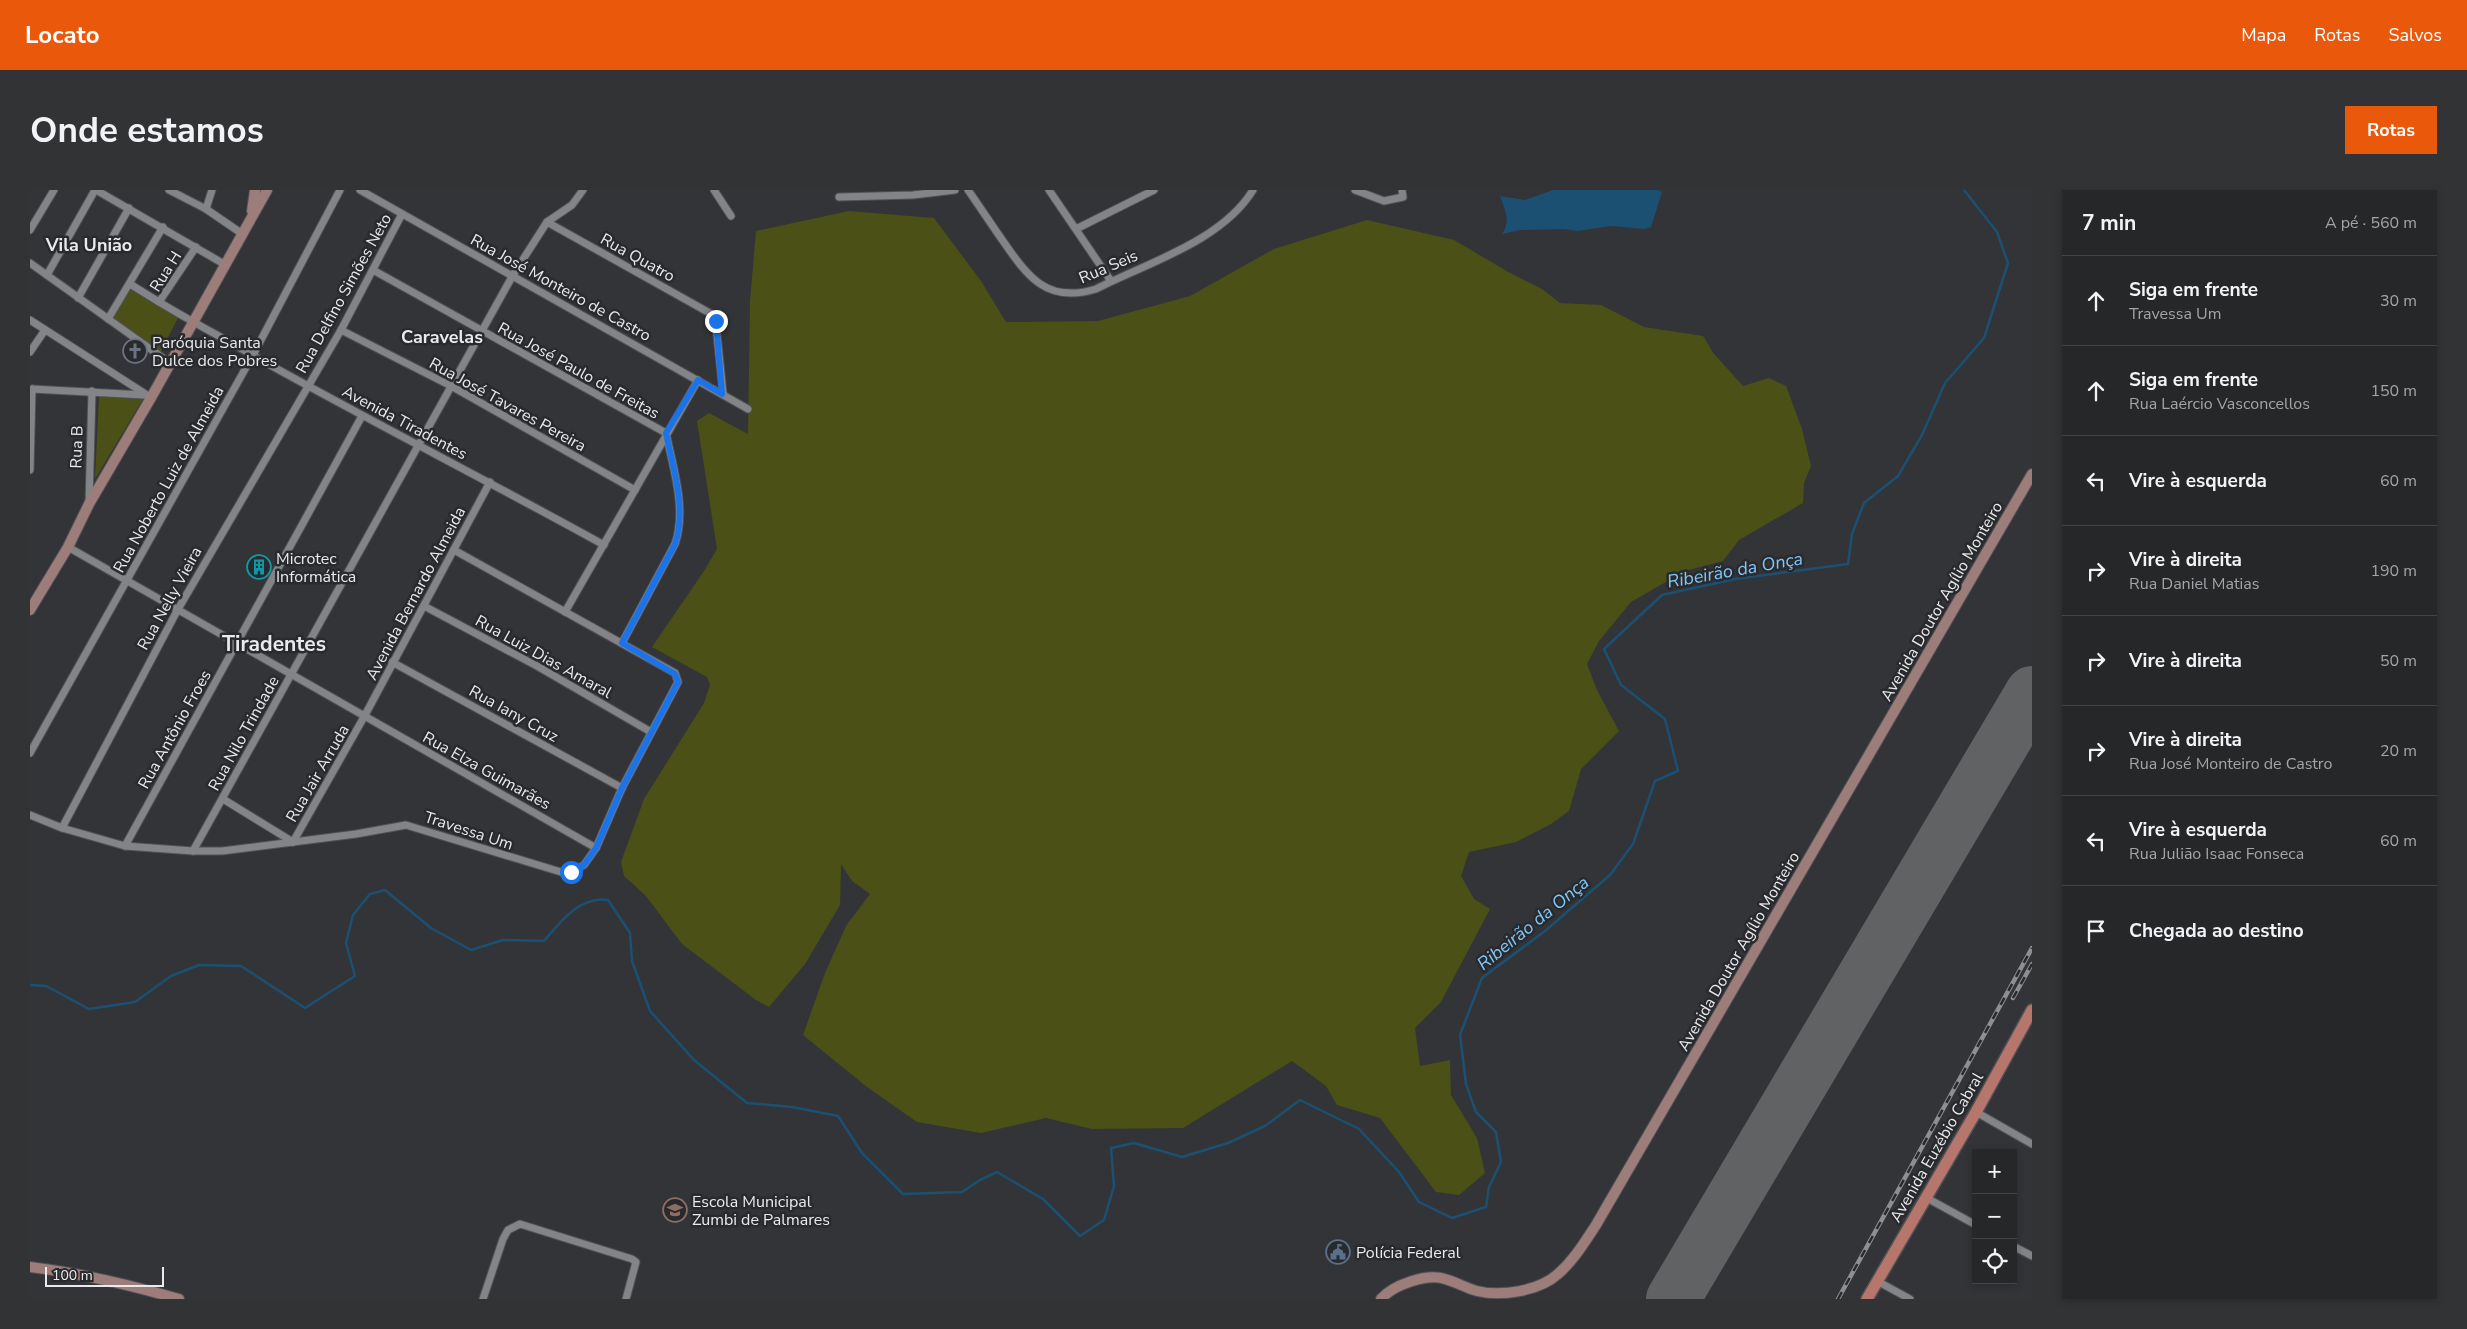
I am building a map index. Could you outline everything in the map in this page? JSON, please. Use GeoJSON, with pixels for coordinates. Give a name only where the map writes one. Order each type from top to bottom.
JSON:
{"type":"FeatureCollection","features":[{"type":"Feature","properties":{"kind":"main road","name":"Avenida Euzébio Cabral"},"geometry":{"type":"LineString","coordinates":[[1867,1299],[1924,1197],[2029,1024],[2032,1010]]}},
{"type":"Feature","properties":{"kind":"street"},"geometry":{"type":"LineString","coordinates":[[30,230],[54,190]]}},
{"type":"Feature","properties":{"kind":"street"},"geometry":{"type":"LineString","coordinates":[[46,275],[96,190],[164,227],[224,264]]}},
{"type":"Feature","properties":{"kind":"street"},"geometry":{"type":"LineString","coordinates":[[169,190],[206,209],[241,233]]}},
{"type":"Feature","properties":{"kind":"street"},"geometry":{"type":"LineString","coordinates":[[206,209],[212,190]]}},
{"type":"Feature","properties":{"kind":"street"},"geometry":{"type":"LineString","coordinates":[[251,217],[255,190]]}},
{"type":"Feature","properties":{"kind":"street"},"geometry":{"type":"LineString","coordinates":[[30,610],[68,547],[89,504],[267,190]]}},
{"type":"Feature","properties":{"kind":"street","name":"Rua Noberto Luiz de Almeida"},"geometry":{"type":"LineString","coordinates":[[30,753],[252,355],[340,190]]}},
{"type":"Feature","properties":{"kind":"street","name":"Rua José Monteiro de Castro"},"geometry":{"type":"LineString","coordinates":[[360,190],[748,409]]}},
{"type":"Feature","properties":{"kind":"street"},"geometry":{"type":"LineString","coordinates":[[547,222],[572,205],[583,190]]}},
{"type":"Feature","properties":{"kind":"street"},"geometry":{"type":"LineString","coordinates":[[714,190],[731,216]]}},
{"type":"Feature","properties":{"kind":"street"},"geometry":{"type":"LineString","coordinates":[[839,197],[956,190]]}},
{"type":"Feature","properties":{"kind":"street","name":"Rua Seis"},"geometry":{"type":"LineString","coordinates":[[968,190],[1021,267],[1038,282],[1064,292],[1081,294],[1111,282],[1211,232],[1236,212],[1253,190]]}},
{"type":"Feature","properties":{"kind":"street"},"geometry":{"type":"LineString","coordinates":[[1049,190],[1111,282]]}},
{"type":"Feature","properties":{"kind":"street"},"geometry":{"type":"LineString","coordinates":[[1076,229],[1154,190]]}},
{"type":"Feature","properties":{"kind":"street"},"geometry":{"type":"LineString","coordinates":[[1355,190],[1384,201],[1403,194]]}},
{"type":"Feature","properties":{"kind":"street"},"geometry":{"type":"LineString","coordinates":[[78,298],[129,208]]}},
{"type":"Feature","properties":{"kind":"street","name":"Rua Delfino Simões Neto"},"geometry":{"type":"LineString","coordinates":[[307,385],[341,330],[402,214]]}},
{"type":"Feature","properties":{"kind":"street","name":"Rua Nilo Trindade"},"geometry":{"type":"LineString","coordinates":[[193,851],[512,275],[547,222]]}},
{"type":"Feature","properties":{"kind":"street","name":"Rua Quatro"},"geometry":{"type":"LineString","coordinates":[[547,222],[715,316],[722,394]]}},
{"type":"Feature","properties":{"kind":"street"},"geometry":{"type":"LineString","coordinates":[[108,319],[164,227]]}},
{"type":"Feature","properties":{"kind":"street","name":"Rua H"},"geometry":{"type":"LineString","coordinates":[[193,323],[159,302],[196,247]]}},
{"type":"Feature","properties":{"kind":"street"},"geometry":{"type":"LineString","coordinates":[[30,264],[170,363]]}},
{"type":"Feature","properties":{"kind":"street","name":"Rua José Paulo de Freitas"},"geometry":{"type":"LineString","coordinates":[[373,270],[481,332],[666,433]]}},
{"type":"Feature","properties":{"kind":"street"},"geometry":{"type":"LineString","coordinates":[[130,284],[159,302]]}},
{"type":"Feature","properties":{"kind":"street"},"geometry":{"type":"LineString","coordinates":[[30,320],[150,396]]}},
{"type":"Feature","properties":{"kind":"street","name":"Avenida Tiradentes"},"geometry":{"type":"LineString","coordinates":[[193,323],[362,416],[490,482],[604,545]]}},
{"type":"Feature","properties":{"kind":"street"},"geometry":{"type":"LineString","coordinates":[[30,352],[45,330]]}},
{"type":"Feature","properties":{"kind":"street","name":"Rua José Tavares Pereira"},"geometry":{"type":"LineString","coordinates":[[341,330],[451,386],[635,490]]}},
{"type":"Feature","properties":{"kind":"street"},"geometry":{"type":"LineString","coordinates":[[566,612],[666,433],[698,380]]}},
{"type":"Feature","properties":{"kind":"street","name":"Rua Nelly Vieira"},"geometry":{"type":"LineString","coordinates":[[62,828],[177,610],[307,385]]}},
{"type":"Feature","properties":{"kind":"street"},"geometry":{"type":"LineString","coordinates":[[30,470],[31,389],[92,391],[150,396]]}},
{"type":"Feature","properties":{"kind":"street","name":"Rua B"},"geometry":{"type":"LineString","coordinates":[[89,504],[92,391]]}},
{"type":"Feature","properties":{"kind":"street","name":"Rua Antônio Froes"},"geometry":{"type":"LineString","coordinates":[[125,846],[362,416]]}},
{"type":"Feature","properties":{"kind":"street"},"geometry":{"type":"LineString","coordinates":[[454,550],[622,643],[675,544],[680,528],[678,499],[666,433]]}},
{"type":"Feature","properties":{"kind":"street","name":"Avenida Doutor Agílio Monteiro"},"geometry":{"type":"LineString","coordinates":[[1381,1299],[1399,1285],[1416,1280],[1443,1278],[1478,1291],[1503,1293],[1531,1288],[1557,1275],[1576,1256],[1596,1225],[2032,474]]}},
{"type":"Feature","properties":{"kind":"street","name":"Avenida Bernardo Almeida"},"geometry":{"type":"LineString","coordinates":[[364,717],[490,482]]}},
{"type":"Feature","properties":{"kind":"street","name":"Rua Elza Guimarães"},"geometry":{"type":"LineString","coordinates":[[68,547],[596,848]]}},
{"type":"Feature","properties":{"kind":"street","name":"Rua Luiz Dias Amaral"},"geometry":{"type":"LineString","coordinates":[[424,606],[537,666],[651,732]]}},
{"type":"Feature","properties":{"kind":"street","name":"Travessa Um"},"geometry":{"type":"LineString","coordinates":[[30,815],[62,828],[125,846],[193,851],[222,851],[406,825],[561,872],[571,872],[584,865],[596,848],[622,788],[678,682],[677,677],[622,643]]}},
{"type":"Feature","properties":{"kind":"street","name":"Rua Iany Cruz"},"geometry":{"type":"LineString","coordinates":[[392,662],[622,788]]}},
{"type":"Feature","properties":{"kind":"street","name":"Rua Jair Arruda"},"geometry":{"type":"LineString","coordinates":[[293,842],[364,717]]}},
{"type":"Feature","properties":{"kind":"street"},"geometry":{"type":"LineString","coordinates":[[223,798],[293,842]]}},
{"type":"Feature","properties":{"kind":"street"},"geometry":{"type":"LineString","coordinates":[[1976,1112],[2032,1144]]}},
{"type":"Feature","properties":{"kind":"street"},"geometry":{"type":"LineString","coordinates":[[1924,1197],[1972,1223]]}},
{"type":"Feature","properties":{"kind":"street"},"geometry":{"type":"LineString","coordinates":[[483,1299],[503,1239],[508,1230],[520,1224],[632,1259],[636,1262],[626,1299]]}},
{"type":"Feature","properties":{"kind":"street"},"geometry":{"type":"LineString","coordinates":[[2017,1248],[2032,1256]]}},
{"type":"Feature","properties":{"kind":"street"},"geometry":{"type":"LineString","coordinates":[[30,1267],[63,1271],[143,1288],[179,1299]]}},
{"type":"Feature","properties":{"kind":"street"},"geometry":{"type":"LineString","coordinates":[[1877,1281],[1910,1299]]}},
{"type":"Feature","properties":{"kind":"green space"},"geometry":{"type":"Polygon","coordinates":[[[849,211],[934,218],[981,281],[1006,322],[1098,321],[1190,296],[1274,249],[1367,220],[1454,240],[1510,273],[1542,289],[1560,303],[1601,305],[1644,327],[1703,336],[1714,354],[1743,386],[1769,378],[1786,386],[1802,429],[1811,466],[1804,483],[1803,503],[1739,540],[1723,561],[1685,571],[1631,602],[1599,641],[1587,664],[1597,690],[1619,731],[1581,769],[1569,811],[1551,824],[1516,842],[1469,852],[1461,876],[1474,899],[1490,909],[1441,1002],[1415,1028],[1420,1066],[1450,1060],[1451,1095],[1477,1138],[1485,1173],[1459,1195],[1436,1192],[1380,1118],[1337,1105],[1326,1086],[1292,1061],[1183,1128],[1092,1129],[1046,1118],[981,1133],[917,1122],[867,1087],[803,1035],[825,973],[846,926],[870,894],[852,881],[841,864],[840,905],[805,964],[769,1007],[756,1000],[682,944],[646,896],[624,876],[621,862],[644,799],[704,703],[710,685],[707,677],[652,647],[717,549],[697,421],[709,413],[748,434],[750,301],[756,231],[849,211]]]}},
{"type":"Feature","properties":{"kind":"green space"},"geometry":{"type":"Polygon","coordinates":[[[132,288],[179,316],[160,353],[111,318],[132,288]]]}},
{"type":"Feature","properties":{"kind":"green space"},"geometry":{"type":"Polygon","coordinates":[[[99,397],[143,399],[95,479],[99,397]]]}},
{"type":"Feature","properties":{"kind":"water"},"geometry":{"type":"Polygon","coordinates":[[[1553,190],[1659,190],[1662,192],[1651,227],[1644,229],[1611,226],[1577,231],[1564,229],[1520,230],[1502,234],[1507,220],[1500,196],[1525,200],[1553,190]]]}},
{"type":"Feature","properties":{"kind":"waterway","name":"Ribeirão da Onça"},"geometry":{"type":"LineString","coordinates":[[30,985],[46,986],[89,1009],[135,1002],[171,976],[199,965],[241,966],[305,1008],[355,976],[346,943],[353,915],[370,894],[385,890],[431,928],[471,950],[503,940],[544,941],[564,918],[580,906],[598,900],[608,900],[630,933],[632,961],[650,1011],[694,1060],[747,1103],[792,1107],[838,1116],[862,1153],[903,1194],[962,1192],[997,1172],[1043,1199],[1080,1236],[1104,1220],[1114,1186],[1111,1148],[1134,1143],[1182,1157],[1228,1143],[1265,1126],[1300,1100],[1359,1129],[1399,1172],[1419,1202],[1452,1218],[1486,1207],[1489,1187],[1501,1162],[1496,1132],[1476,1112],[1466,1084],[1460,1035],[1482,978],[1545,931],[1610,875],[1633,844],[1655,781],[1678,771],[1665,719],[1621,685],[1604,649],[1662,595],[1735,579],[1848,564],[1852,534],[1864,503],[1898,476],[1922,435],[1945,383],[1984,338],[2008,263],[1997,232],[1964,190]]}},
{"type":"Feature","properties":{"kind":"runway"},"geometry":{"type":"LineString","coordinates":[[1673,1299],[2032,693]]}},
{"type":"Feature","properties":{"kind":"railway"},"geometry":{"type":"LineString","coordinates":[[1838,1299],[2032,948]]}},
{"type":"Feature","properties":{"kind":"railway"},"geometry":{"type":"LineString","coordinates":[[2013,998],[2032,964]]}},
{"type":"Feature","properties":{"kind":"place","name":"Paróquia Santa Dulce dos Pobres"},"geometry":{"type":"Point","coordinates":[135,351]}},
{"type":"Feature","properties":{"kind":"place","name":"Microtec Informática"},"geometry":{"type":"Point","coordinates":[259,567]}},
{"type":"Feature","properties":{"kind":"place","name":"Escola Municipal Zumbi de Palmares"},"geometry":{"type":"Point","coordinates":[675,1210]}},
{"type":"Feature","properties":{"kind":"place","name":"Polícia Federal"},"geometry":{"type":"Point","coordinates":[1338,1252]}},
{"type":"Feature","properties":{"kind":"district","name":"Vila União"},"geometry":{"type":"Point","coordinates":[89,245]}},
{"type":"Feature","properties":{"kind":"district","name":"Caravelas"},"geometry":{"type":"Point","coordinates":[442,337]}},
{"type":"Feature","properties":{"kind":"district","name":"Tiradentes"},"geometry":{"type":"Point","coordinates":[274,644]}},
{"type":"Feature","properties":{"kind":"route"},"geometry":{"type":"LineString","coordinates":[[571,872],[584,865],[596,848],[622,788],[678,682],[675,674],[622,643],[675,544],[680,528],[678,499],[666,433],[698,380],[722,394],[716,321]]}}]}
